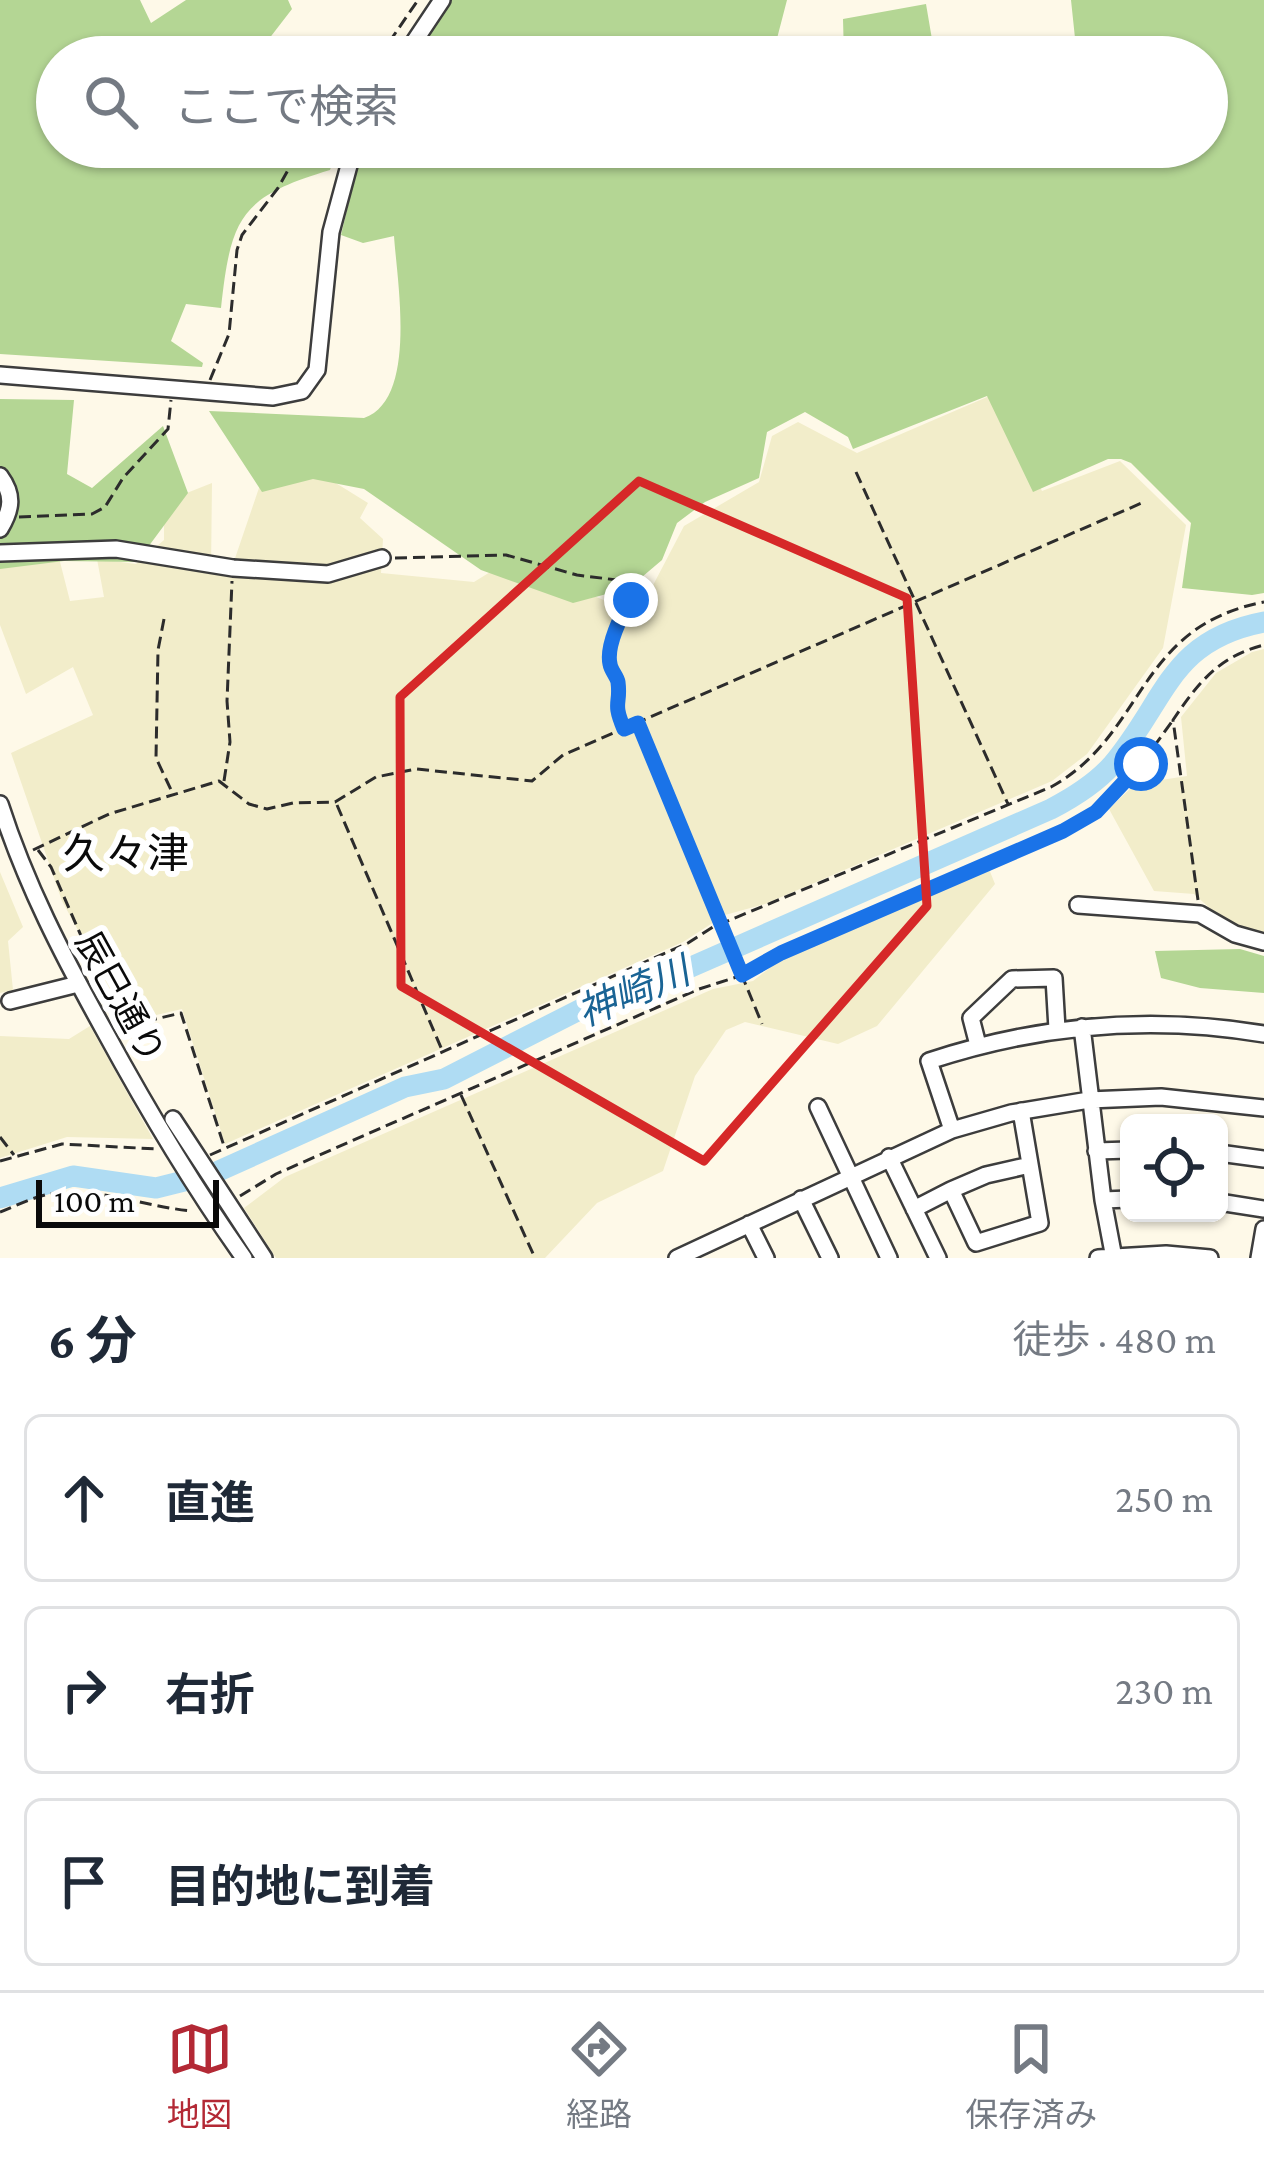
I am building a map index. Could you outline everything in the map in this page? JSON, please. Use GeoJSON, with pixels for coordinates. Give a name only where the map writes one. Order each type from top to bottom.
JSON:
{"type":"FeatureCollection","features":[{"type":"Feature","properties":{"kind":"street"},"geometry":{"type":"LineString","coordinates":[[418,36],[442,0]]}},
{"type":"Feature","properties":{"kind":"street"},"geometry":{"type":"LineString","coordinates":[[0,376],[289,396],[311,382],[317,370],[334,215],[348,168]]}},
{"type":"Feature","properties":{"kind":"street"},"geometry":{"type":"LineString","coordinates":[[0,476],[11,498],[1,528]]}},
{"type":"Feature","properties":{"kind":"street"},"geometry":{"type":"LineString","coordinates":[[0,553],[116,549],[233,568],[328,574],[382,558]]}},
{"type":"Feature","properties":{"kind":"street","name":"辰巳通り"},"geometry":{"type":"LineString","coordinates":[[0,804],[16,856],[78,984],[170,1149],[212,1213]]}},
{"type":"Feature","properties":{"kind":"street"},"geometry":{"type":"LineString","coordinates":[[1078,905],[1200,914],[1235,934],[1264,942]]}},
{"type":"Feature","properties":{"kind":"street"},"geometry":{"type":"LineString","coordinates":[[978,1045],[971,1018],[1012,979],[1054,978],[1058,1029]]}},
{"type":"Feature","properties":{"kind":"street"},"geometry":{"type":"LineString","coordinates":[[10,1001],[78,984]]}},
{"type":"Feature","properties":{"kind":"street"},"geometry":{"type":"LineString","coordinates":[[952,1130],[929,1060],[978,1045],[1082,1027],[1149,1024],[1264,1034]]}},
{"type":"Feature","properties":{"kind":"street"},"geometry":{"type":"LineString","coordinates":[[1082,1027],[1113,1257]]}},
{"type":"Feature","properties":{"kind":"street"},"geometry":{"type":"LineString","coordinates":[[677,1258],[952,1130],[1021,1111],[1089,1100],[1161,1096],[1264,1108]]}},
{"type":"Feature","properties":{"kind":"street"},"geometry":{"type":"LineString","coordinates":[[818,1107],[889,1258]]}},
{"type":"Feature","properties":{"kind":"street"},"geometry":{"type":"LineString","coordinates":[[951,1190],[976,1243],[1040,1223],[1021,1111]]}},
{"type":"Feature","properties":{"kind":"street"},"geometry":{"type":"LineString","coordinates":[[172,1119],[264,1258]]}},
{"type":"Feature","properties":{"kind":"street"},"geometry":{"type":"LineString","coordinates":[[1096,1151],[1120,1150]]}},
{"type":"Feature","properties":{"kind":"street"},"geometry":{"type":"LineString","coordinates":[[1228,1154],[1264,1159]]}},
{"type":"Feature","properties":{"kind":"street"},"geometry":{"type":"LineString","coordinates":[[889,1157],[938,1258]]}},
{"type":"Feature","properties":{"kind":"street"},"geometry":{"type":"LineString","coordinates":[[914,1209],[986,1175],[1030,1165]]}},
{"type":"Feature","properties":{"kind":"street"},"geometry":{"type":"LineString","coordinates":[[802,1199],[830,1258]]}},
{"type":"Feature","properties":{"kind":"street"},"geometry":{"type":"LineString","coordinates":[[1102,1200],[1120,1199]]}},
{"type":"Feature","properties":{"kind":"street"},"geometry":{"type":"LineString","coordinates":[[1228,1203],[1264,1209]]}},
{"type":"Feature","properties":{"kind":"street"},"geometry":{"type":"LineString","coordinates":[[212,1213],[244,1258]]}},
{"type":"Feature","properties":{"kind":"street"},"geometry":{"type":"LineString","coordinates":[[749,1224],[766,1258]]}},
{"type":"Feature","properties":{"kind":"street"},"geometry":{"type":"LineString","coordinates":[[1259,1258],[1264,1229]]}},
{"type":"Feature","properties":{"kind":"street"},"geometry":{"type":"LineString","coordinates":[[1098,1258],[1210,1258]]}},
{"type":"Feature","properties":{"kind":"path"},"geometry":{"type":"LineString","coordinates":[[393,36],[418,0]]}},
{"type":"Feature","properties":{"kind":"path"},"geometry":{"type":"LineString","coordinates":[[208,392],[211,373],[229,334],[236,250],[289,168]]}},
{"type":"Feature","properties":{"kind":"path"},"geometry":{"type":"LineString","coordinates":[[1,528],[17,518],[92,514],[105,507],[123,478],[168,429],[172,388]]}},
{"type":"Feature","properties":{"kind":"path"},"geometry":{"type":"LineString","coordinates":[[856,472],[1009,806]]}},
{"type":"Feature","properties":{"kind":"path"},"geometry":{"type":"LineString","coordinates":[[223,782],[261,809],[335,802],[376,777],[416,769],[532,781],[563,755],[1144,502]]}},
{"type":"Feature","properties":{"kind":"path"},"geometry":{"type":"LineString","coordinates":[[382,558],[506,556],[617,580],[631,600],[610,655],[618,682],[615,708],[624,729]]}},
{"type":"Feature","properties":{"kind":"path"},"geometry":{"type":"LineString","coordinates":[[223,782],[230,742],[227,701],[233,568]]}},
{"type":"Feature","properties":{"kind":"path"},"geometry":{"type":"LineString","coordinates":[[36,849],[51,866],[116,1016],[130,1025],[182,1013],[224,1147],[1061,781],[1093,756],[1163,658],[1189,632],[1230,609],[1264,602]]}},
{"type":"Feature","properties":{"kind":"path"},"geometry":{"type":"LineString","coordinates":[[164,620],[158,650],[156,758],[174,796]]}},
{"type":"Feature","properties":{"kind":"path"},"geometry":{"type":"LineString","coordinates":[[230,1203],[276,1174],[1078,823],[1119,790],[1193,690],[1224,660],[1264,646]]}},
{"type":"Feature","properties":{"kind":"path"},"geometry":{"type":"LineString","coordinates":[[1173,720],[1200,914]]}},
{"type":"Feature","properties":{"kind":"path"},"geometry":{"type":"LineString","coordinates":[[638,723],[762,1024]]}},
{"type":"Feature","properties":{"kind":"path"},"geometry":{"type":"LineString","coordinates":[[16,856],[110,814],[223,782]]}},
{"type":"Feature","properties":{"kind":"path"},"geometry":{"type":"LineString","coordinates":[[335,802],[443,1051]]}},
{"type":"Feature","properties":{"kind":"path"},"geometry":{"type":"LineString","coordinates":[[461,1093],[536,1258]]}},
{"type":"Feature","properties":{"kind":"path"},"geometry":{"type":"LineString","coordinates":[[0,1137],[16,1156]]}},
{"type":"Feature","properties":{"kind":"path"},"geometry":{"type":"LineString","coordinates":[[0,1161],[71,1144],[170,1149]]}},
{"type":"Feature","properties":{"kind":"path"},"geometry":{"type":"LineString","coordinates":[[0,1212],[51,1193],[89,1192],[152,1207],[212,1213]]}},
{"type":"Feature","properties":{"kind":"highlighted area"},"geometry":{"type":"Polygon","coordinates":[[[639,481],[907,598],[927,906],[704,1161],[401,986],[400,697],[639,481]]]}},
{"type":"Feature","properties":{"kind":"shaded area"},"geometry":{"type":"Polygon","coordinates":[[[994,394],[1042,491],[1120,461],[1186,525],[1163,648],[1087,754],[1052,781],[765,904],[725,915],[683,942],[225,1144],[182,1009],[135,1020],[125,1016],[62,901],[11,753],[93,715],[73,667],[26,694],[0,625],[0,560],[58,554],[70,601],[104,597],[97,559],[136,564],[164,540],[164,502],[212,483],[211,570],[230,573],[260,485],[318,472],[368,503],[360,518],[383,539],[381,573],[474,582],[508,561],[638,614],[684,526],[759,482],[772,436],[798,422],[857,453],[994,394]]]}},
{"type":"Feature","properties":{"kind":"shaded area"},"geometry":{"type":"Polygon","coordinates":[[[1264,649],[1264,938],[1233,929],[1194,894],[1154,891],[1109,809],[1135,784],[1187,776],[1181,717],[1216,673],[1264,649]]]}},
{"type":"Feature","properties":{"kind":"shaded area"},"geometry":{"type":"Polygon","coordinates":[[[989,869],[995,884],[877,1026],[838,1044],[745,1022],[726,1030],[695,1076],[663,1171],[597,1203],[545,1258],[276,1258],[244,1208],[285,1177],[713,989],[753,981],[786,955],[989,869]]]}},
{"type":"Feature","properties":{"kind":"shaded area"},"geometry":{"type":"Polygon","coordinates":[[[0,872],[23,927],[8,941],[13,990],[0,993],[0,872]]]}},
{"type":"Feature","properties":{"kind":"shaded area"},"geometry":{"type":"Polygon","coordinates":[[[90,1026],[153,1139],[67,1137],[0,1158],[0,1036],[69,1039],[90,1026]]]}},
{"type":"Feature","properties":{"kind":"green space"},"geometry":{"type":"Polygon","coordinates":[[[0,0],[140,0],[151,23],[186,0],[288,0],[292,9],[271,36],[36,36],[36,168],[331,168],[276,190],[246,215],[230,252],[221,308],[186,304],[171,341],[203,363],[202,367],[0,354],[0,0]]]}},
{"type":"Feature","properties":{"kind":"green space"},"geometry":{"type":"Polygon","coordinates":[[[449,0],[787,0],[778,36],[426,36],[449,0]]]}},
{"type":"Feature","properties":{"kind":"green space"},"geometry":{"type":"Polygon","coordinates":[[[1071,0],[1264,0],[1264,593],[1182,588],[1191,523],[1131,463],[1108,459],[1033,492],[987,396],[853,449],[848,437],[805,412],[767,432],[759,478],[705,502],[677,523],[662,560],[629,588],[573,603],[481,570],[364,489],[313,479],[262,492],[209,411],[364,418],[381,407],[398,364],[400,308],[394,236],[363,243],[341,235],[357,168],[1228,168],[1228,36],[1075,36],[1071,0]]]}},
{"type":"Feature","properties":{"kind":"green space"},"geometry":{"type":"Polygon","coordinates":[[[926,4],[931,36],[843,36],[843,19],[926,4]]]}},
{"type":"Feature","properties":{"kind":"green space"},"geometry":{"type":"Polygon","coordinates":[[[0,399],[74,400],[67,474],[92,488],[163,426],[188,493],[137,562],[64,561],[0,569],[0,399]]]}},
{"type":"Feature","properties":{"kind":"green space"},"geometry":{"type":"Polygon","coordinates":[[[1240,949],[1264,956],[1264,993],[1200,988],[1161,978],[1155,951],[1240,949]]]}},
{"type":"Feature","properties":{"kind":"waterway","name":"神崎川"},"geometry":{"type":"LineString","coordinates":[[0,1198],[73,1176],[156,1188],[212,1174],[405,1087],[444,1079],[587,1006],[691,967],[1051,809],[1084,790],[1112,765],[1189,658],[1232,631],[1264,622]]}},
{"type":"Feature","properties":{"kind":"district","name":"久々津"},"geometry":{"type":"Point","coordinates":[126,853]}},
{"type":"Feature","properties":{"kind":"route"},"geometry":{"type":"LineString","coordinates":[[631,600],[610,655],[618,682],[615,708],[624,729],[638,723],[742,975],[781,953],[1063,831],[1096,812],[1141,764]]}}]}
